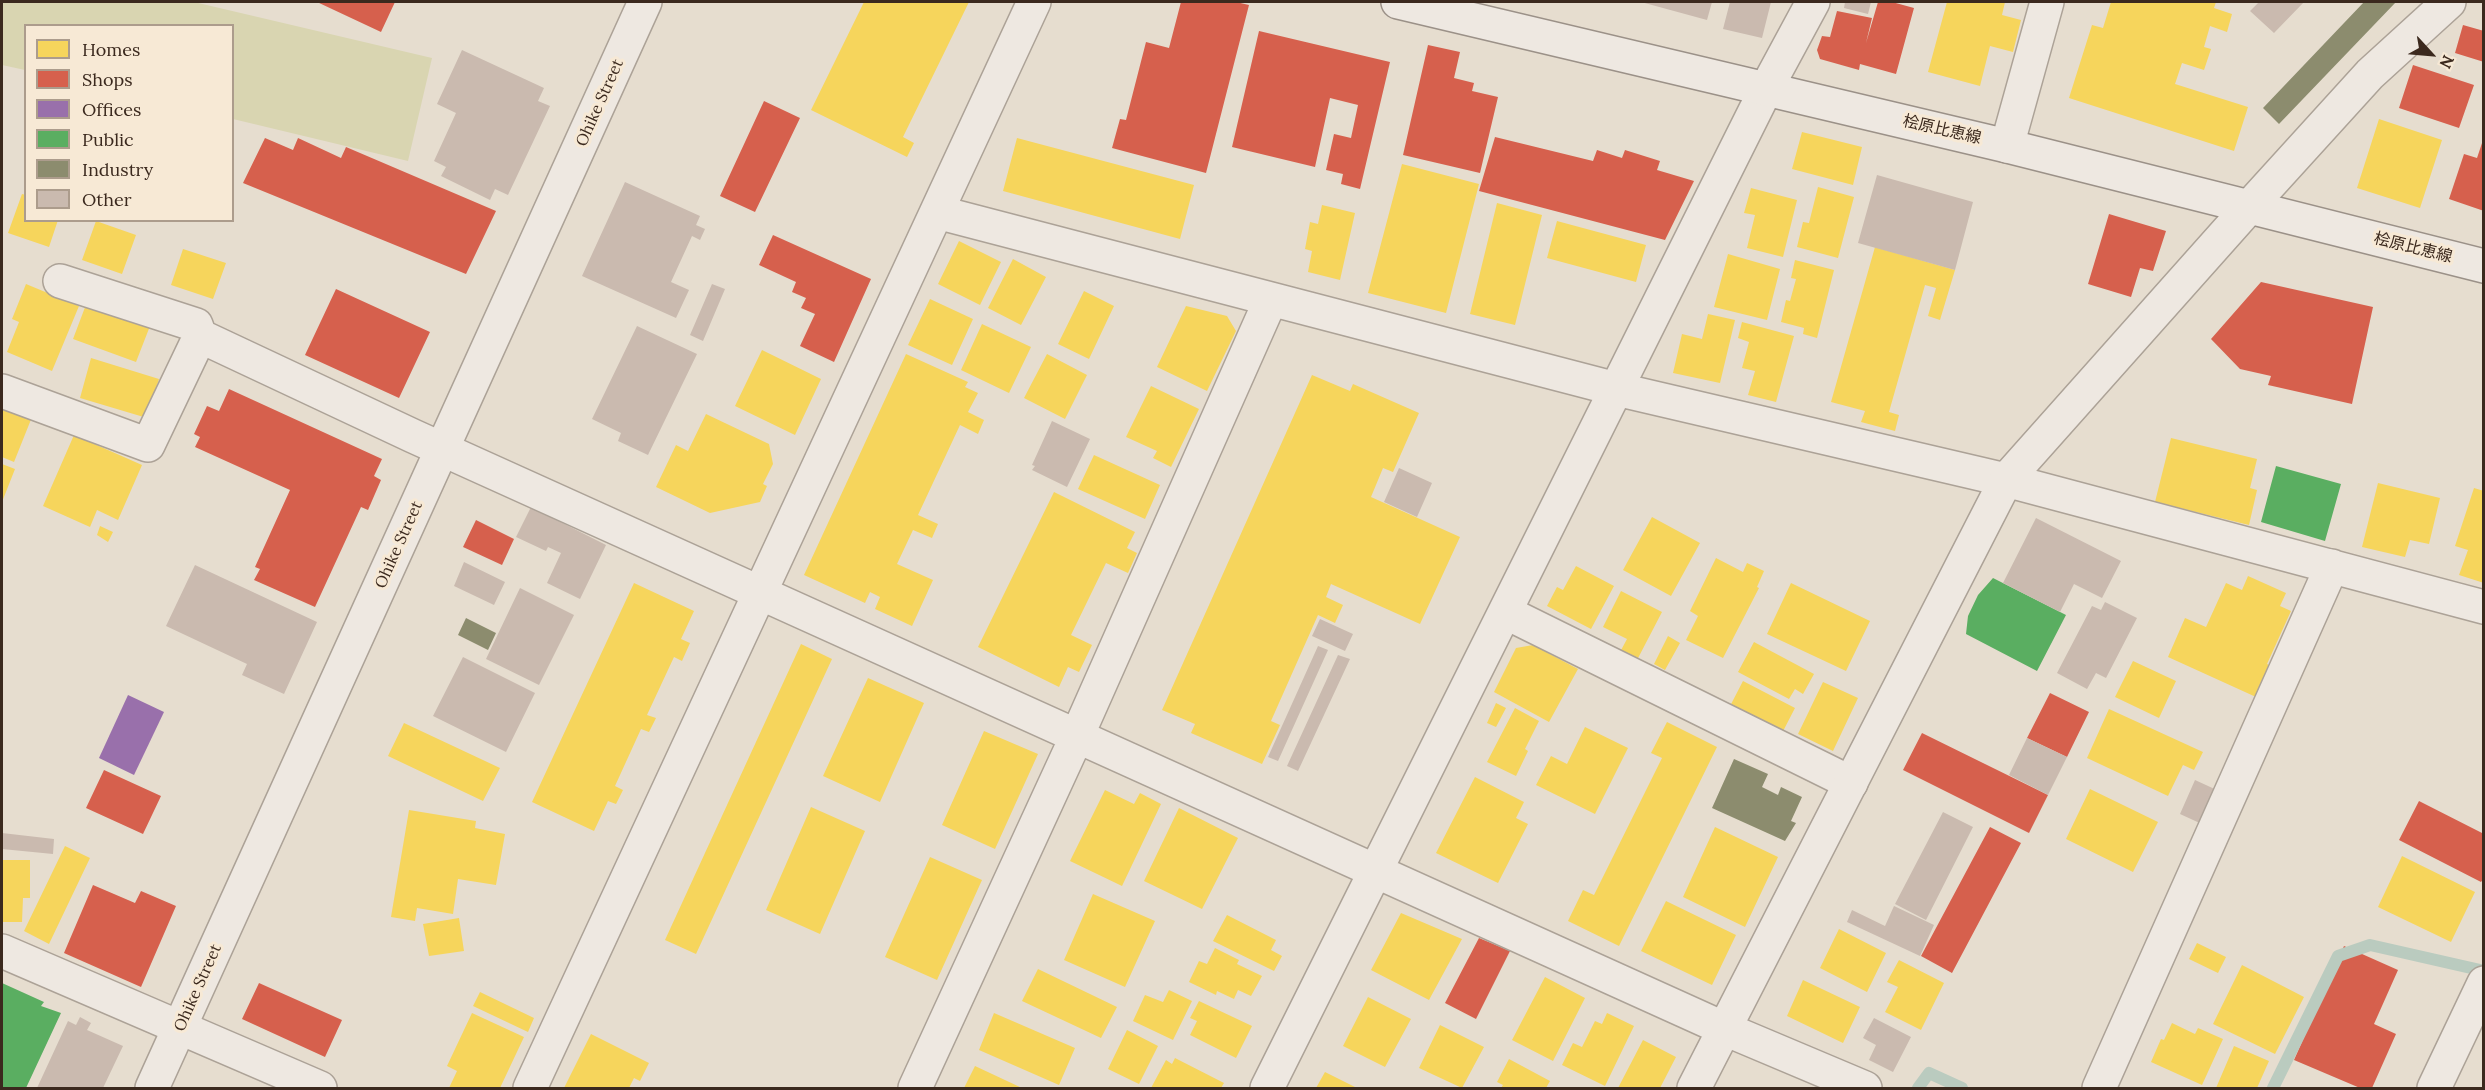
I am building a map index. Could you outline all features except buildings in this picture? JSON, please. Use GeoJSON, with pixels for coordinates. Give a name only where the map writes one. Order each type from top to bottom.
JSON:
{"type":"FeatureCollection","features":[{"type":"Feature","properties":{"kind":"street","name":"Ohike Street"},"geometry":{"type":"LineString","coordinates":[[152,1089],[645,2]]}},
{"type":"Feature","properties":{"kind":"street"},"geometry":{"type":"LineString","coordinates":[[530,1089],[1034,2]]}},
{"type":"Feature","properties":{"kind":"street","name":"桧原比恵線"},"geometry":{"type":"LineString","coordinates":[[1398,2],[2007,146],[2484,266]]}},
{"type":"Feature","properties":{"kind":"street"},"geometry":{"type":"LineString","coordinates":[[1267,1089],[1766,89],[1813,2]]}},
{"type":"Feature","properties":{"kind":"street"},"geometry":{"type":"LineString","coordinates":[[2007,146],[2047,2]]}},
{"type":"Feature","properties":{"kind":"street"},"geometry":{"type":"LineString","coordinates":[[1694,1089],[2006,480],[2370,74],[2450,2]]}},
{"type":"Feature","properties":{"kind":"street"},"geometry":{"type":"LineString","coordinates":[[937,212],[1616,389],[2006,480],[2484,607]]}},
{"type":"Feature","properties":{"kind":"street"},"geometry":{"type":"LineString","coordinates":[[60,281],[196,325],[200,336],[443,449],[1725,1029],[1865,1089]]}},
{"type":"Feature","properties":{"kind":"street"},"geometry":{"type":"LineString","coordinates":[[915,1089],[1077,736],[1271,299]]}},
{"type":"Feature","properties":{"kind":"street"},"geometry":{"type":"LineString","coordinates":[[2,391],[148,445],[200,336]]}},
{"type":"Feature","properties":{"kind":"street"},"geometry":{"type":"LineString","coordinates":[[2099,1089],[2332,566]]}},
{"type":"Feature","properties":{"kind":"street"},"geometry":{"type":"LineString","coordinates":[[1505,612],[1851,783]]}},
{"type":"Feature","properties":{"kind":"street"},"geometry":{"type":"LineString","coordinates":[[2,951],[320,1089]]}},
{"type":"Feature","properties":{"kind":"street"},"geometry":{"type":"LineString","coordinates":[[2434,1089],[2484,983]]}},
{"type":"Feature","properties":{"kind":"shaded area"},"geometry":{"type":"Polygon","coordinates":[[[2,2],[194,2],[432,58],[408,161],[234,119],[234,24],[24,24],[24,70],[2,65],[2,2]]]}},
{"type":"Feature","properties":{"kind":"waterway"},"geometry":{"type":"LineString","coordinates":[[2273,1088],[2338,956],[2370,945],[2484,971]]}},
{"type":"Feature","properties":{"kind":"waterway"},"geometry":{"type":"LineString","coordinates":[[1918,1088],[1929,1073],[1962,1088]]}}]}
